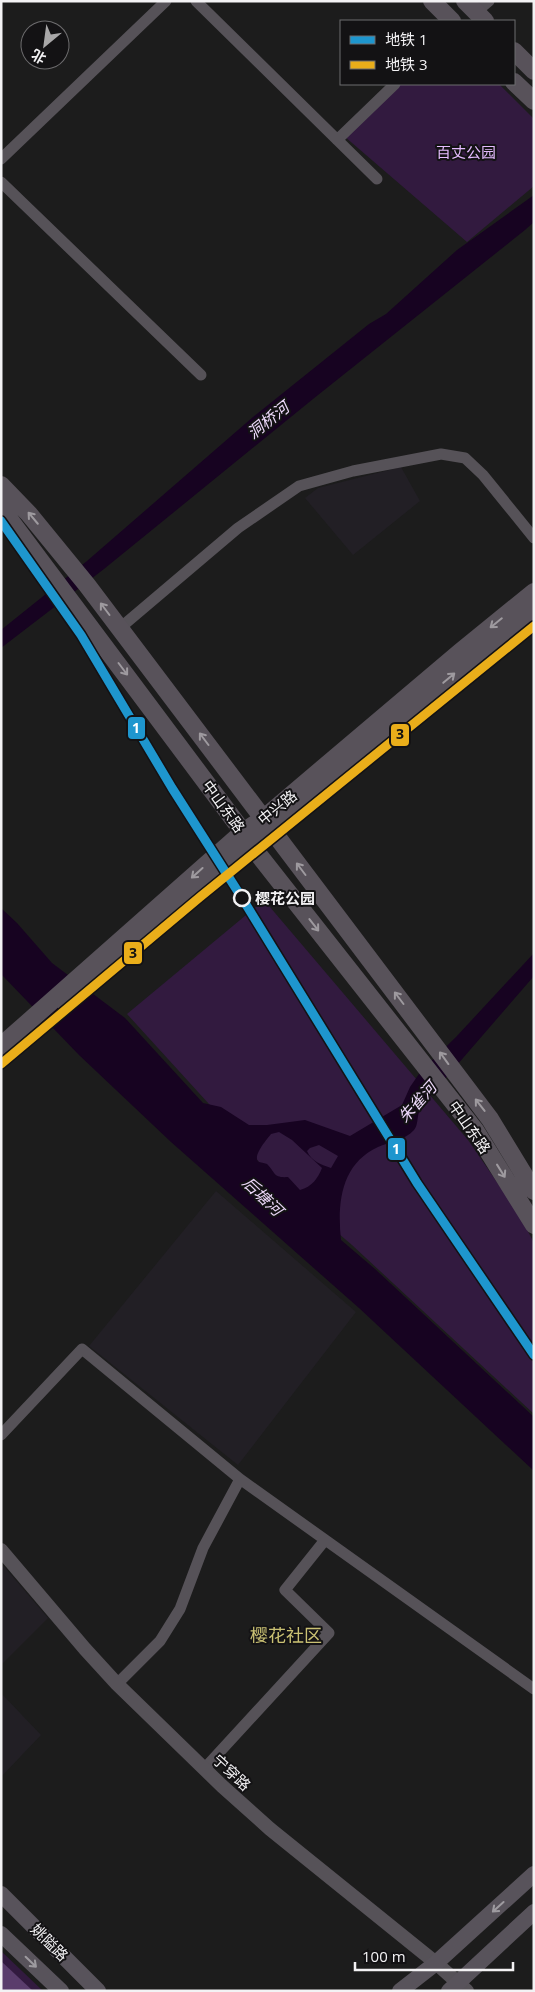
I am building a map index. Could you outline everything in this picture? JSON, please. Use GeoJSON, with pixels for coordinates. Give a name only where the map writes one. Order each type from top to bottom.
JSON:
{"type":"FeatureCollection","features":[{"type":"Feature","properties":{"kind":"main road"},"geometry":{"type":"LineString","coordinates":[[432,1],[451,20]]}},
{"type":"Feature","properties":{"kind":"main road"},"geometry":{"type":"LineString","coordinates":[[515,52],[534,71]]}},
{"type":"Feature","properties":{"kind":"main road"},"geometry":{"type":"LineString","coordinates":[[515,83],[534,102]]}},
{"type":"Feature","properties":{"kind":"main road","name":"中山东路"},"geometry":{"type":"LineString","coordinates":[[1,485],[29,514],[87,585],[429,1037],[490,1119],[534,1191]]}},
{"type":"Feature","properties":{"kind":"main road","name":"中山东路"},"geometry":{"type":"LineString","coordinates":[[1,508],[73,602],[247,838],[475,1130],[534,1225]]}},
{"type":"Feature","properties":{"kind":"main road","name":"中兴路"},"geometry":{"type":"LineString","coordinates":[[267,824],[460,652],[534,592]]}},
{"type":"Feature","properties":{"kind":"main road","name":"中兴路"},"geometry":{"type":"LineString","coordinates":[[1,1060],[25,1033],[247,838],[534,612]]}},
{"type":"Feature","properties":{"kind":"main road","name":"中兴路"},"geometry":{"type":"LineString","coordinates":[[1,1046],[25,1033]]}},
{"type":"Feature","properties":{"kind":"main road"},"geometry":{"type":"LineString","coordinates":[[400,1991],[436,1963],[534,1874]]}},
{"type":"Feature","properties":{"kind":"main road","name":"姚隘路"},"geometry":{"type":"LineString","coordinates":[[1,1894],[98,1991]]}},
{"type":"Feature","properties":{"kind":"main road"},"geometry":{"type":"LineString","coordinates":[[458,1988],[534,1912]]}},
{"type":"Feature","properties":{"kind":"main road","name":"姚隘路"},"geometry":{"type":"LineString","coordinates":[[1,1934],[61,1991]]}},
{"type":"Feature","properties":{"kind":"street"},"geometry":{"type":"LineString","coordinates":[[1,159],[166,1]]}},
{"type":"Feature","properties":{"kind":"street"},"geometry":{"type":"LineString","coordinates":[[196,1],[378,179]]}},
{"type":"Feature","properties":{"kind":"street"},"geometry":{"type":"LineString","coordinates":[[337,140],[394,85]]}},
{"type":"Feature","properties":{"kind":"street"},"geometry":{"type":"LineString","coordinates":[[1,182],[201,375]]}},
{"type":"Feature","properties":{"kind":"street"},"geometry":{"type":"LineString","coordinates":[[120,628],[238,528],[299,486],[353,471],[441,454],[465,458],[483,475],[534,538]]}},
{"type":"Feature","properties":{"kind":"street"},"geometry":{"type":"LineString","coordinates":[[1,1435],[82,1349],[240,1479],[534,1689]]}},
{"type":"Feature","properties":{"kind":"street"},"geometry":{"type":"LineString","coordinates":[[117,1684],[160,1641],[180,1609],[203,1548],[240,1479]]}},
{"type":"Feature","properties":{"kind":"street"},"geometry":{"type":"LineString","coordinates":[[204,1769],[330,1633],[286,1590],[325,1540]]}},
{"type":"Feature","properties":{"kind":"street","name":"宁穿路"},"geometry":{"type":"LineString","coordinates":[[1,1550],[117,1684],[204,1769],[270,1829],[436,1963],[458,1988]]}},
{"type":"Feature","properties":{"kind":"shaded area"},"geometry":{"type":"Polygon","coordinates":[[[401,467],[420,501],[353,555],[305,498],[318,488],[401,467]]]}},
{"type":"Feature","properties":{"kind":"shaded area"},"geometry":{"type":"Polygon","coordinates":[[[216,1191],[356,1312],[238,1465],[89,1346],[216,1191]]]}},
{"type":"Feature","properties":{"kind":"shaded area"},"geometry":{"type":"Polygon","coordinates":[[[1,1563],[48,1618],[1,1665],[1,1563]]]}},
{"type":"Feature","properties":{"kind":"shaded area"},"geometry":{"type":"Polygon","coordinates":[[[1,1693],[41,1735],[1,1777],[1,1693]]]}},
{"type":"Feature","properties":{"kind":"shaded area"},"geometry":{"type":"Polygon","coordinates":[[[1,1961],[33,1991],[1,1991],[1,1961]]]}},
{"type":"Feature","properties":{"kind":"green space","name":"百丈公园"},"geometry":{"type":"Polygon","coordinates":[[[400,85],[500,85],[534,119],[534,186],[467,242],[344,136],[400,85]]]}},
{"type":"Feature","properties":{"kind":"green space","name":"樱花公园"},"geometry":{"type":"Polygon","coordinates":[[[264,900],[468,1140],[519,1214],[534,1243],[534,1414],[352,1245],[272,1177],[127,1014],[264,900]]]}},
{"type":"Feature","properties":{"kind":"green space"},"geometry":{"type":"Polygon","coordinates":[[[1,1951],[43,1991],[1,1991],[1,1951]]]}},
{"type":"Feature","properties":{"kind":"water","name":"洞桥河"},"geometry":{"type":"Polygon","coordinates":[[[534,195],[534,222],[525,230],[104,569],[1,648],[1,630],[87,561],[253,417],[369,324],[386,314],[457,250],[534,195]]]}},
{"type":"Feature","properties":{"kind":"water"},"geometry":{"type":"Polygon","coordinates":[[[1,908],[17,923],[52,963],[125,1018],[203,1103],[221,1107],[249,1125],[267,1125],[305,1120],[350,1136],[402,1105],[410,1087],[421,1071],[456,1037],[534,953],[534,976],[425,1102],[419,1112],[414,1130],[402,1138],[378,1147],[366,1154],[356,1164],[344,1186],[341,1199],[340,1226],[341,1240],[375,1269],[534,1417],[534,1471],[359,1308],[171,1142],[79,1055],[1,974],[1,908]],[[279,1132],[271,1134],[267,1139],[258,1152],[257,1160],[267,1164],[277,1176],[288,1177],[300,1190],[304,1189],[314,1182],[322,1168],[292,1140],[279,1132]],[[319,1145],[307,1151],[317,1162],[331,1168],[338,1156],[319,1145]]]}},
{"type":"Feature","properties":{"kind":"metro line","name":"1"},"geometry":{"type":"LineString","coordinates":[[1,521],[81,635],[172,788],[242,898],[417,1183],[534,1355]]}},
{"type":"Feature","properties":{"kind":"metro line","name":"3"},"geometry":{"type":"LineString","coordinates":[[1,1064],[200,897],[534,626]]}},
{"type":"Feature","properties":{"kind":"place","name":"樱花公园"},"geometry":{"type":"Point","coordinates":[242,898]}},
{"type":"Feature","properties":{"kind":"district","name":"樱花社区"},"geometry":{"type":"Point","coordinates":[286,1635]}},
{"type":"Feature","properties":{"kind":"water label","name":"朱雀河"},"geometry":{"type":"Point","coordinates":[417,1102]}},
{"type":"Feature","properties":{"kind":"water label","name":"后塘河"},"geometry":{"type":"Point","coordinates":[263,1196]}}]}
